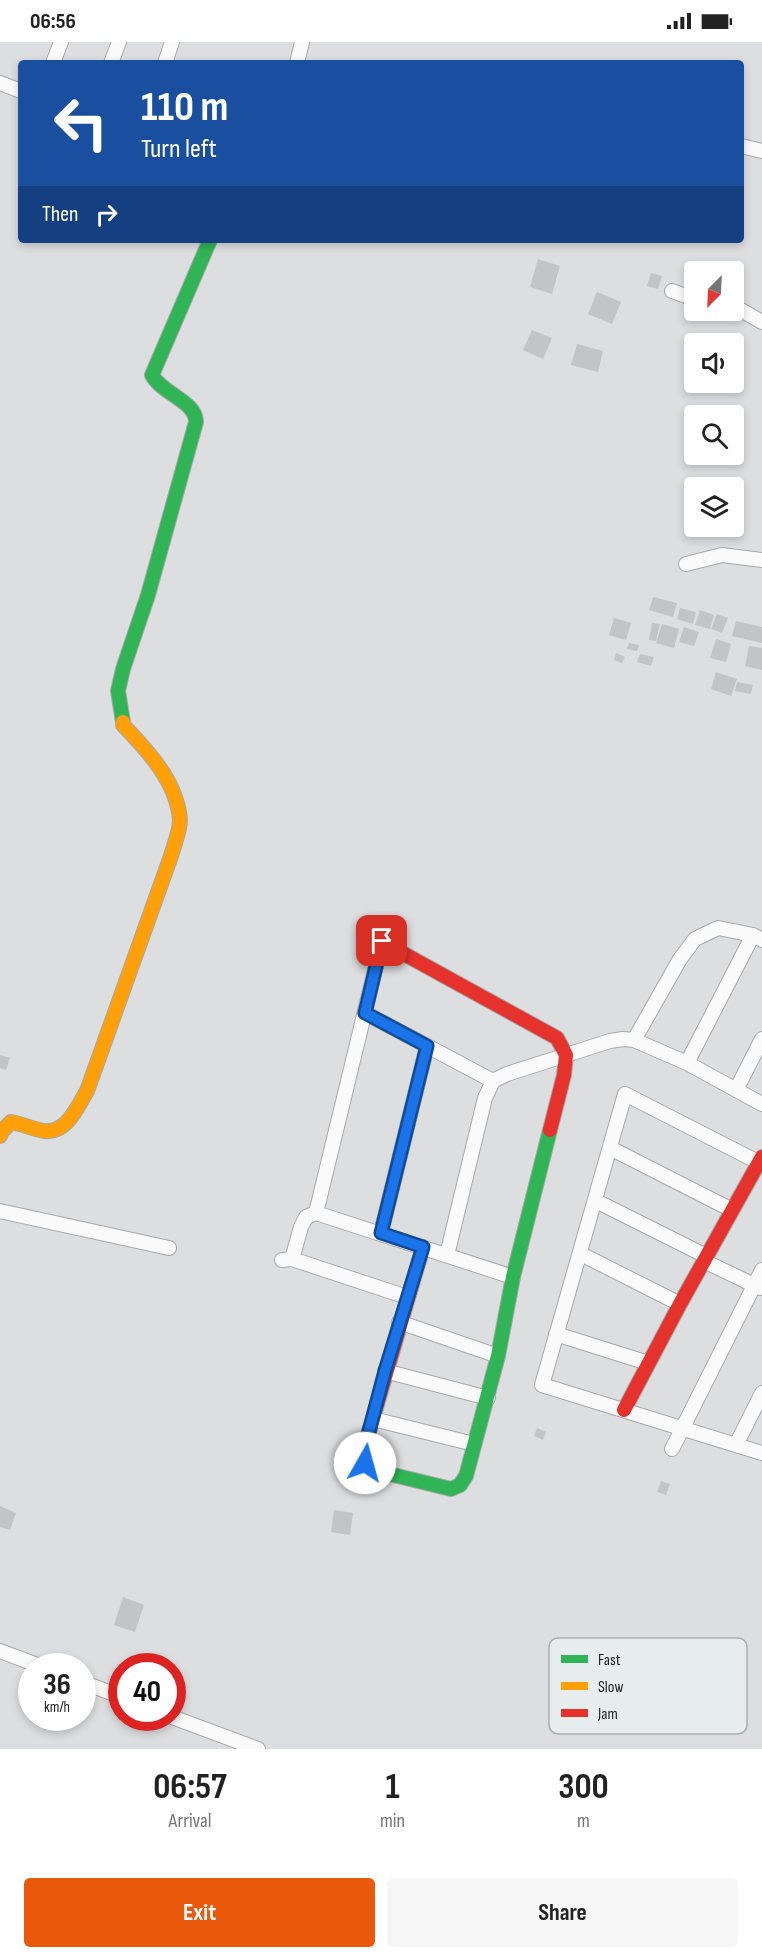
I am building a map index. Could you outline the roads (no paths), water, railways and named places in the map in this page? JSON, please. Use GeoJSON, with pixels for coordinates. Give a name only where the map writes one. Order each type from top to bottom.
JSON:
{"type":"FeatureCollection","features":[{"type":"Feature","properties":{"kind":"street"},"geometry":{"type":"LineString","coordinates":[[54,60],[61,42]]}},
{"type":"Feature","properties":{"kind":"street"},"geometry":{"type":"LineString","coordinates":[[112,60],[119,42]]}},
{"type":"Feature","properties":{"kind":"street"},"geometry":{"type":"LineString","coordinates":[[166,60],[172,42]]}},
{"type":"Feature","properties":{"kind":"street"},"geometry":{"type":"LineString","coordinates":[[298,60],[302,42]]}},
{"type":"Feature","properties":{"kind":"street"},"geometry":{"type":"LineString","coordinates":[[0,84],[18,90]]}},
{"type":"Feature","properties":{"kind":"street"},"geometry":{"type":"LineString","coordinates":[[744,147],[762,151]]}},
{"type":"Feature","properties":{"kind":"street"},"geometry":{"type":"LineString","coordinates":[[0,1136],[11,1122],[48,1131],[58,1129],[68,1121],[87,1091],[171,856],[180,821],[173,792],[151,754],[123,725],[118,691],[195,431],[196,418],[192,409],[155,384],[152,375],[209,243]]}},
{"type":"Feature","properties":{"kind":"street"},"geometry":{"type":"LineString","coordinates":[[672,291],[684,295]]}},
{"type":"Feature","properties":{"kind":"street"},"geometry":{"type":"LineString","coordinates":[[744,312],[762,322]]}},
{"type":"Feature","properties":{"kind":"street"},"geometry":{"type":"LineString","coordinates":[[686,564],[722,555],[762,560]]}},
{"type":"Feature","properties":{"kind":"street"},"geometry":{"type":"LineString","coordinates":[[634,1040],[680,959],[695,939],[717,928],[758,937],[687,1063]]}},
{"type":"Feature","properties":{"kind":"street"},"geometry":{"type":"LineString","coordinates":[[366,933],[557,1038],[566,1055],[564,1074],[513,1277],[488,1398],[466,1476],[460,1485],[451,1489],[373,1470],[365,1463],[363,1454],[399,1322],[423,1247]]}},
{"type":"Feature","properties":{"kind":"street"},"geometry":{"type":"LineString","coordinates":[[316,1213],[382,941]]}},
{"type":"Feature","properties":{"kind":"street"},"geometry":{"type":"LineString","coordinates":[[365,1013],[493,1081]]}},
{"type":"Feature","properties":{"kind":"street"},"geometry":{"type":"LineString","coordinates":[[736,1090],[762,1039]]}},
{"type":"Feature","properties":{"kind":"street"},"geometry":{"type":"LineString","coordinates":[[447,1255],[484,1098],[493,1081],[507,1074],[610,1041],[634,1040],[687,1063],[762,1104]]}},
{"type":"Feature","properties":{"kind":"street"},"geometry":{"type":"LineString","coordinates":[[381,1233],[427,1046]]}},
{"type":"Feature","properties":{"kind":"street"},"geometry":{"type":"LineString","coordinates":[[624,1410],[760,1159],[625,1094],[542,1385],[762,1453]]}},
{"type":"Feature","properties":{"kind":"street"},"geometry":{"type":"LineString","coordinates":[[610,1148],[732,1210]]}},
{"type":"Feature","properties":{"kind":"street"},"geometry":{"type":"LineString","coordinates":[[596,1201],[758,1287]]}},
{"type":"Feature","properties":{"kind":"street"},"geometry":{"type":"LineString","coordinates":[[0,1211],[169,1248]]}},
{"type":"Feature","properties":{"kind":"street"},"geometry":{"type":"LineString","coordinates":[[407,1298],[287,1259],[306,1217],[316,1213],[513,1277]]}},
{"type":"Feature","properties":{"kind":"street"},"geometry":{"type":"LineString","coordinates":[[581,1254],[680,1304]]}},
{"type":"Feature","properties":{"kind":"street"},"geometry":{"type":"LineString","coordinates":[[672,1449],[758,1287],[762,1270]]}},
{"type":"Feature","properties":{"kind":"street"},"geometry":{"type":"LineString","coordinates":[[399,1322],[498,1356]]}},
{"type":"Feature","properties":{"kind":"street"},"geometry":{"type":"LineString","coordinates":[[556,1334],[648,1363]]}},
{"type":"Feature","properties":{"kind":"street"},"geometry":{"type":"LineString","coordinates":[[385,1371],[488,1398]]}},
{"type":"Feature","properties":{"kind":"street"},"geometry":{"type":"LineString","coordinates":[[736,1445],[760,1401]]}},
{"type":"Feature","properties":{"kind":"street"},"geometry":{"type":"LineString","coordinates":[[373,1419],[474,1444]]}},
{"type":"Feature","properties":{"kind":"street"},"geometry":{"type":"LineString","coordinates":[[0,1651],[18,1658]]}},
{"type":"Feature","properties":{"kind":"street"},"geometry":{"type":"LineString","coordinates":[[186,1722],[258,1749]]}}]}
